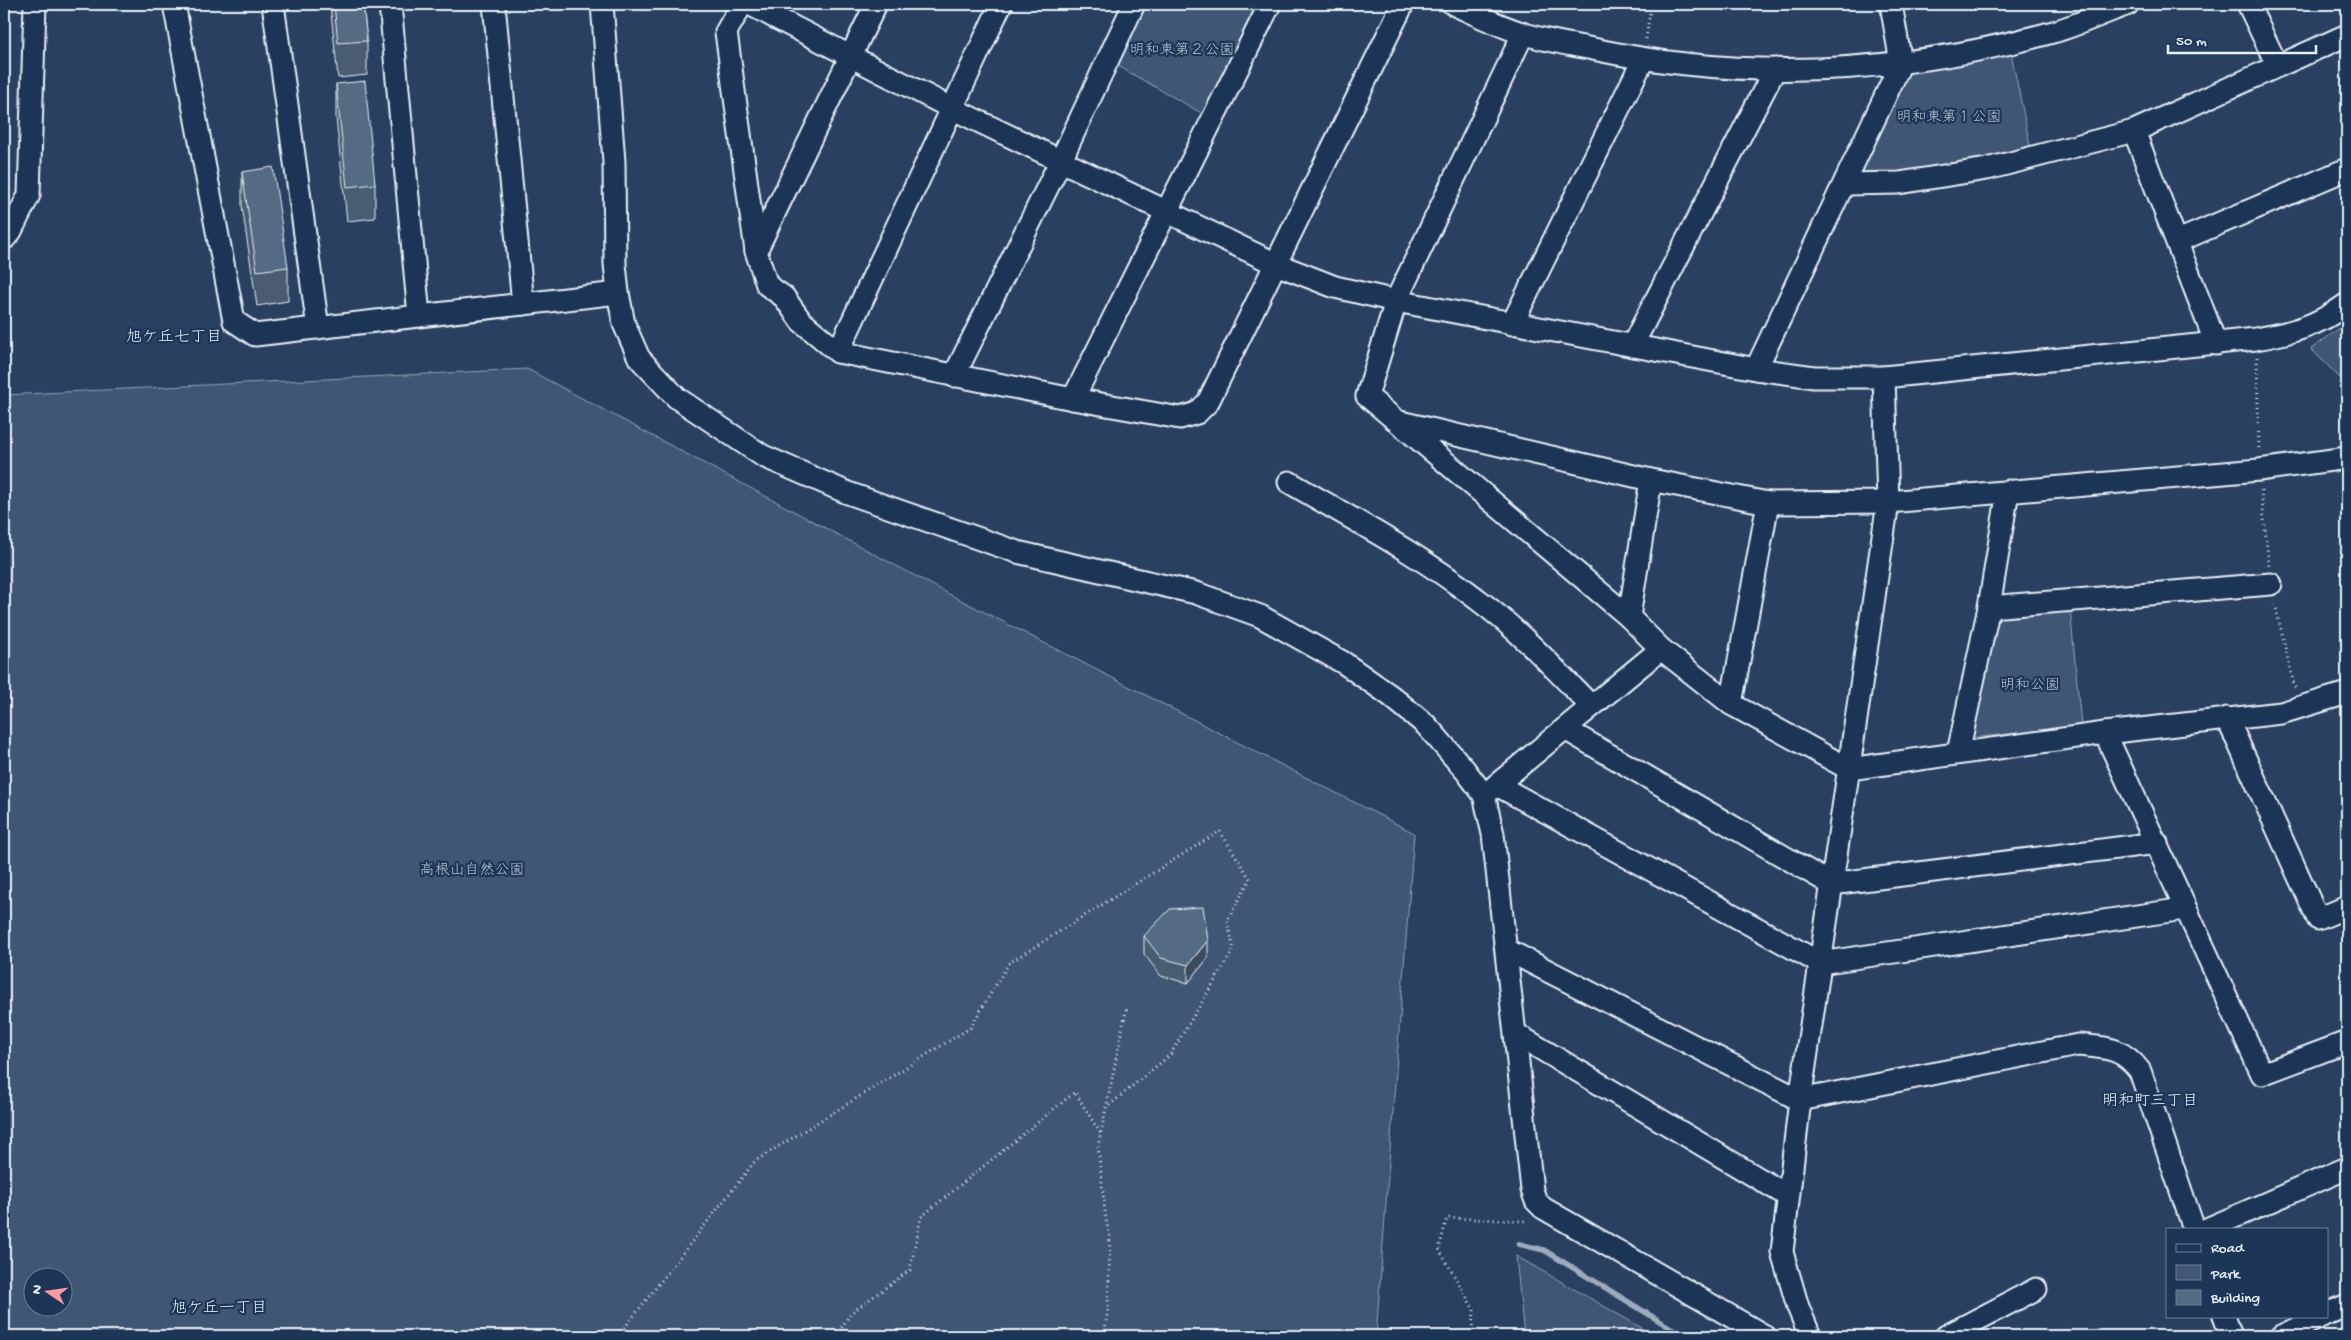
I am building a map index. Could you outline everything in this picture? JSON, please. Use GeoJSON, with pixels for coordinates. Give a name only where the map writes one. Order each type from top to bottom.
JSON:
{"type":"FeatureCollection","features":[{"type":"Feature","properties":{"kind":"street"},"geometry":{"type":"LineString","coordinates":[[4,239],[29,195],[34,4]]}},
{"type":"Feature","properties":{"kind":"street"},"geometry":{"type":"LineString","coordinates":[[174,4],[234,321],[255,335],[618,293]]}},
{"type":"Feature","properties":{"kind":"street"},"geometry":{"type":"LineString","coordinates":[[273,4],[318,328]]}},
{"type":"Feature","properties":{"kind":"street"},"geometry":{"type":"LineString","coordinates":[[390,4],[419,316]]}},
{"type":"Feature","properties":{"kind":"street"},"geometry":{"type":"LineString","coordinates":[[494,4],[523,304]]}},
{"type":"Feature","properties":{"kind":"street"},"geometry":{"type":"LineString","coordinates":[[602,4],[614,162],[614,264],[624,324],[639,358],[676,398],[763,456],[848,493],[1017,552],[1196,593],[1260,616],[1344,663],[1391,696],[1426,725],[1465,770],[1490,790],[1820,963],[2184,909]]}},
{"type":"Feature","properties":{"kind":"street"},"geometry":{"type":"LineString","coordinates":[[742,4],[726,32],[756,252],[767,285],[784,297],[801,321],[838,352],[1073,399],[1180,418],[1198,413],[1208,402],[1403,4]]}},
{"type":"Feature","properties":{"kind":"street"},"geometry":{"type":"LineString","coordinates":[[749,4],[951,108],[1276,264],[1335,287],[1512,324],[1756,369],[1814,377],[1884,376],[2256,339],[2294,332],[2324,320],[2347,304]]}},
{"type":"Feature","properties":{"kind":"street"},"geometry":{"type":"LineString","coordinates":[[756,252],[876,4]]}},
{"type":"Feature","properties":{"kind":"street"},"geometry":{"type":"LineString","coordinates":[[838,352],[1001,4]]}},
{"type":"Feature","properties":{"kind":"street"},"geometry":{"type":"LineString","coordinates":[[954,376],[1134,4]]}},
{"type":"Feature","properties":{"kind":"street"},"geometry":{"type":"LineString","coordinates":[[1073,399],[1168,212],[1270,4]]}},
{"type":"Feature","properties":{"kind":"street"},"geometry":{"type":"LineString","coordinates":[[1452,4],[1523,34],[1643,60],[1721,69],[1776,70],[1901,63],[1970,52],[2055,32],[2128,4]]}},
{"type":"Feature","properties":{"kind":"street"},"geometry":{"type":"LineString","coordinates":[[1756,369],[1901,63],[1891,4]]}},
{"type":"Feature","properties":{"kind":"street"},"geometry":{"type":"LineString","coordinates":[[2248,4],[2277,65]]}},
{"type":"Feature","properties":{"kind":"street"},"geometry":{"type":"LineString","coordinates":[[1523,34],[1396,301],[1367,396],[1629,617],[1661,649],[1731,704],[1849,769],[2105,733],[2281,713],[2347,692]]}},
{"type":"Feature","properties":{"kind":"street"},"geometry":{"type":"LineString","coordinates":[[1845,184],[1899,183],[1987,169],[2134,131],[2347,35]]}},
{"type":"Feature","properties":{"kind":"street"},"geometry":{"type":"LineString","coordinates":[[1512,324],[1643,60]]}},
{"type":"Feature","properties":{"kind":"street"},"geometry":{"type":"LineString","coordinates":[[1632,346],[1776,70]]}},
{"type":"Feature","properties":{"kind":"street"},"geometry":{"type":"LineString","coordinates":[[2134,131],[2178,241],[2216,344]]}},
{"type":"Feature","properties":{"kind":"street"},"geometry":{"type":"LineString","coordinates":[[2178,241],[2347,169]]}},
{"type":"Feature","properties":{"kind":"street"},"geometry":{"type":"LineString","coordinates":[[1810,1336],[1798,1308],[1782,1252],[1800,1100],[1830,884],[1849,769],[1888,502],[1884,376]]}},
{"type":"Feature","properties":{"kind":"street"},"geometry":{"type":"LineString","coordinates":[[1397,422],[1651,480],[1768,503],[1888,502],[2259,470],[2347,458]]}},
{"type":"Feature","properties":{"kind":"street"},"geometry":{"type":"LineString","coordinates":[[1629,617],[1651,480]]}},
{"type":"Feature","properties":{"kind":"street"},"geometry":{"type":"LineString","coordinates":[[1289,482],[1439,571],[1478,599],[1535,649],[1591,706]]}},
{"type":"Feature","properties":{"kind":"street"},"geometry":{"type":"LineString","coordinates":[[1958,754],[1989,607],[2008,491]]}},
{"type":"Feature","properties":{"kind":"street"},"geometry":{"type":"LineString","coordinates":[[1731,704],[1768,503]]}},
{"type":"Feature","properties":{"kind":"street"},"geometry":{"type":"LineString","coordinates":[[1989,607],[2271,584]]}},
{"type":"Feature","properties":{"kind":"street"},"geometry":{"type":"LineString","coordinates":[[1490,790],[1661,649]]}},
{"type":"Feature","properties":{"kind":"street"},"geometry":{"type":"LineString","coordinates":[[2227,718],[2318,919],[2347,907]]}},
{"type":"Feature","properties":{"kind":"street"},"geometry":{"type":"LineString","coordinates":[[1565,729],[1830,884],[2157,843]]}},
{"type":"Feature","properties":{"kind":"street"},"geometry":{"type":"LineString","coordinates":[[2105,733],[2157,843],[2184,909],[2262,1074],[2347,1042]]}},
{"type":"Feature","properties":{"kind":"street"},"geometry":{"type":"LineString","coordinates":[[1490,790],[1532,1190],[1536,1201],[1543,1208],[1765,1336]]}},
{"type":"Feature","properties":{"kind":"street"},"geometry":{"type":"LineString","coordinates":[[1507,950],[1800,1100],[2078,1045],[2110,1048],[2129,1057],[2140,1071],[2194,1228]]}},
{"type":"Feature","properties":{"kind":"street"},"geometry":{"type":"LineString","coordinates":[[1516,1034],[1788,1196]]}},
{"type":"Feature","properties":{"kind":"street"},"geometry":{"type":"LineString","coordinates":[[2209,1228],[2347,1168]]}},
{"type":"Feature","properties":{"kind":"street"},"geometry":{"type":"LineString","coordinates":[[1946,1336],[2036,1289]]}},
{"type":"Feature","properties":{"kind":"street"},"geometry":{"type":"LineString","coordinates":[[2328,1314],[2347,1305]]}},
{"type":"Feature","properties":{"kind":"street"},"geometry":{"type":"LineString","coordinates":[[2225,1318],[2231,1336]]}},
{"type":"Feature","properties":{"kind":"street"},"geometry":{"type":"LineString","coordinates":[[2281,1336],[2319,1318]]}},
{"type":"Feature","properties":{"kind":"path"},"geometry":{"type":"LineString","coordinates":[[1643,60],[1651,4]]}},
{"type":"Feature","properties":{"kind":"path"},"geometry":{"type":"LineString","coordinates":[[2256,339],[2259,470],[2271,584],[2299,707]]}},
{"type":"Feature","properties":{"kind":"path"},"geometry":{"type":"LineString","coordinates":[[618,1336],[755,1161],[970,1028],[1009,963],[1220,831],[1250,879],[1227,921],[1234,949],[1170,1055],[1106,1108]]}},
{"type":"Feature","properties":{"kind":"path"},"geometry":{"type":"LineString","coordinates":[[1104,1336],[1108,1310],[1110,1236],[1106,1220],[1098,1147],[1127,1006]]}},
{"type":"Feature","properties":{"kind":"path"},"geometry":{"type":"LineString","coordinates":[[836,1336],[852,1312],[910,1270],[921,1217],[1075,1092],[1101,1134]]}},
{"type":"Feature","properties":{"kind":"path"},"geometry":{"type":"LineString","coordinates":[[1473,1336],[1474,1310],[1439,1249],[1447,1218],[1531,1221],[1543,1208]]}},
{"type":"Feature","properties":{"kind":"green space","name":"明和東第２公園"},"geometry":{"type":"Polygon","coordinates":[[[1146,4],[1256,4],[1203,114],[1118,66],[1146,4]]]}},
{"type":"Feature","properties":{"kind":"green space","name":"明和東第１公園"},"geometry":{"type":"Polygon","coordinates":[[[2011,53],[2031,150],[1933,172],[1860,176],[1910,70],[2011,53]]]}},
{"type":"Feature","properties":{"kind":"green space"},"geometry":{"type":"Polygon","coordinates":[[[2347,323],[2347,385],[2311,349],[2347,323]]]}},
{"type":"Feature","properties":{"kind":"green space","name":"高根山自然公園"},"geometry":{"type":"Polygon","coordinates":[[[527,369],[951,595],[1414,833],[1376,1336],[4,1336],[4,395],[527,369]]]}},
{"type":"Feature","properties":{"kind":"green space","name":"明和公園"},"geometry":{"type":"Polygon","coordinates":[[[2070,607],[2081,726],[1971,738],[1995,612],[2070,607]]]}},
{"type":"Feature","properties":{"kind":"green space"},"geometry":{"type":"Polygon","coordinates":[[[1516,1256],[1656,1336],[1524,1336],[1516,1256]]]}},
{"type":"Feature","properties":{"kind":"building"},"geometry":{"type":"Polygon","coordinates":[[[334,4],[363,4],[367,41],[338,43],[334,4]]]}},
{"type":"Feature","properties":{"kind":"building"},"geometry":{"type":"Polygon","coordinates":[[[365,81],[375,184],[347,187],[336,84],[365,81]]]}},
{"type":"Feature","properties":{"kind":"building"},"geometry":{"type":"Polygon","coordinates":[[[273,167],[288,267],[257,271],[242,172],[273,167]]]}},
{"type":"Feature","properties":{"kind":"building"},"geometry":{"type":"Polygon","coordinates":[[[1203,907],[1208,940],[1188,965],[1161,958],[1144,936],[1170,909],[1203,907]]]}},
{"type":"Feature","properties":{"kind":"waterway"},"geometry":{"type":"LineString","coordinates":[[1519,1244],[1544,1250],[1684,1336]]}},
{"type":"Feature","properties":{"kind":"district","name":"旭ケ丘七丁目"},"geometry":{"type":"Point","coordinates":[174,335]}},
{"type":"Feature","properties":{"kind":"district","name":"明和町三丁目"},"geometry":{"type":"Point","coordinates":[2150,1099]}},
{"type":"Feature","properties":{"kind":"district","name":"旭ケ丘一丁目"},"geometry":{"type":"Point","coordinates":[219,1306]}}]}
